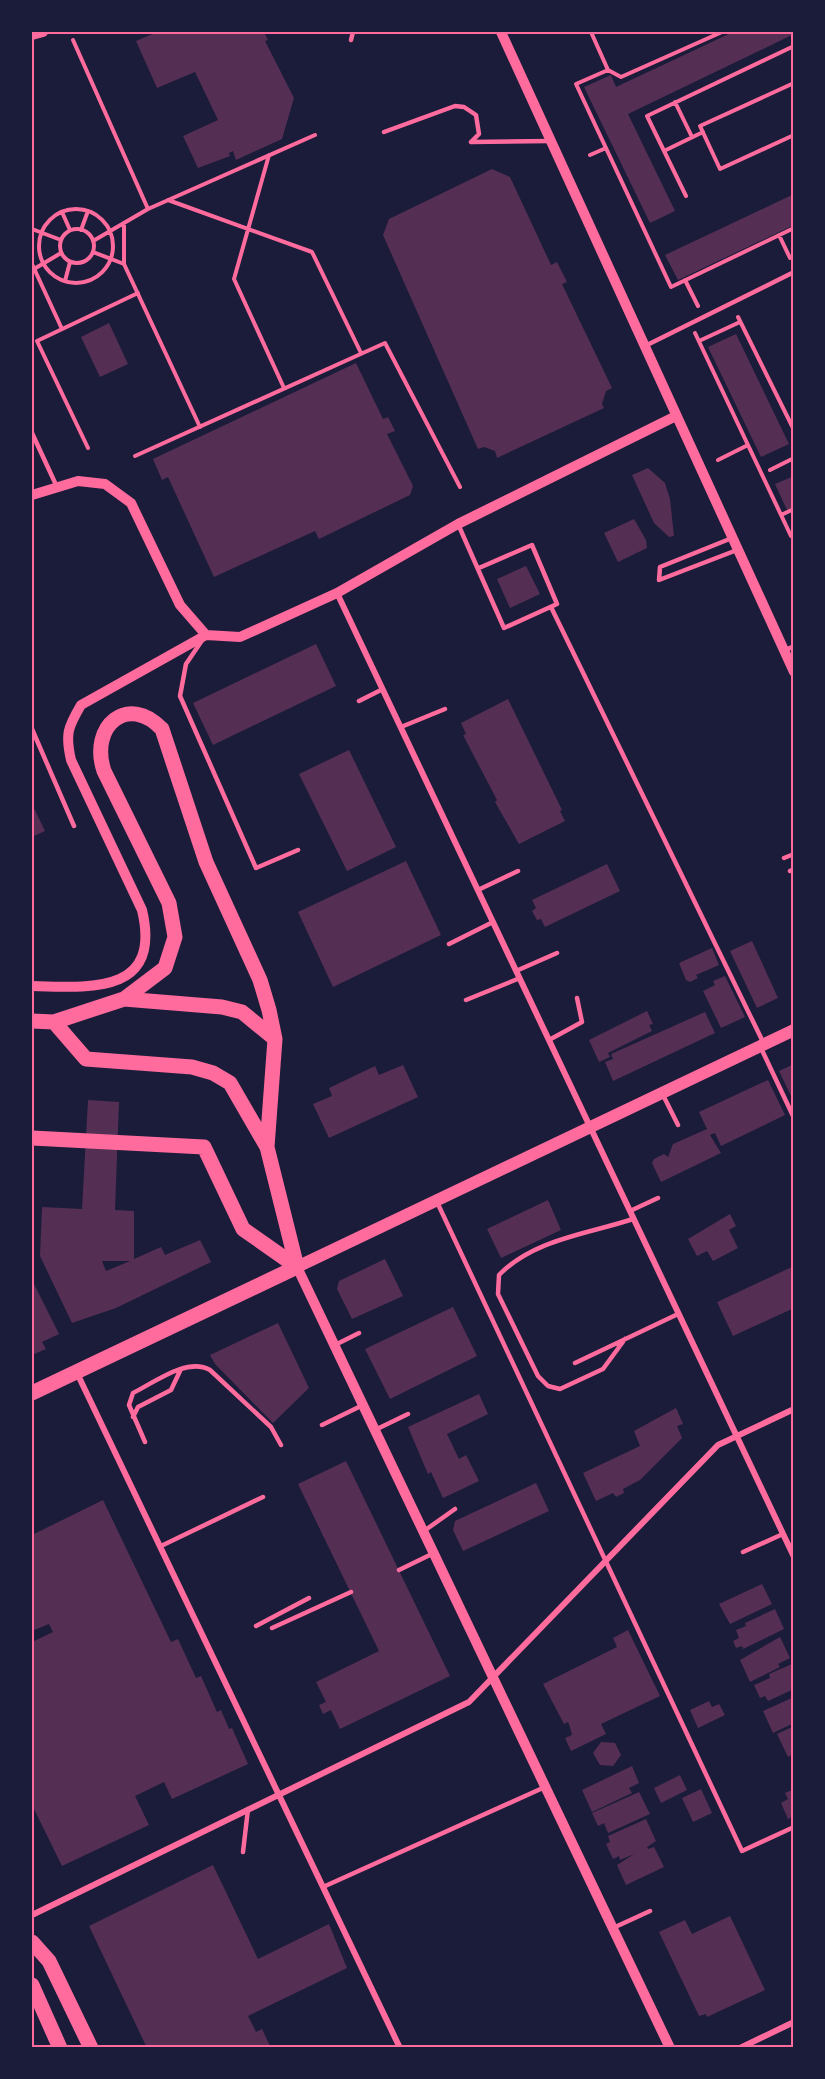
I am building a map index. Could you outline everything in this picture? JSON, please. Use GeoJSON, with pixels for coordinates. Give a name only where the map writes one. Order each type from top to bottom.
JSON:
{"type":"FeatureCollection","features":[{"type":"Feature","properties":{"kind":"main road"},"geometry":{"type":"LineString","coordinates":[[32,1021],[54,1022],[124,999],[165,968],[175,937],[169,903],[100,759],[101,740],[107,727],[120,717],[141,715],[153,720],[162,729],[207,862],[264,992],[275,1039],[267,1147]]}},
{"type":"Feature","properties":{"kind":"main road"},"geometry":{"type":"LineString","coordinates":[[124,999],[222,1007],[242,1012],[256,1020],[275,1039]]}},
{"type":"Feature","properties":{"kind":"main road"},"geometry":{"type":"LineString","coordinates":[[54,1022],[86,1059],[192,1067],[230,1083],[267,1147],[297,1267]]}},
{"type":"Feature","properties":{"kind":"main road"},"geometry":{"type":"LineString","coordinates":[[32,1394],[794,1030]]}},
{"type":"Feature","properties":{"kind":"main road"},"geometry":{"type":"LineString","coordinates":[[32,1138],[204,1147],[243,1229],[297,1267]]}},
{"type":"Feature","properties":{"kind":"main road"},"geometry":{"type":"LineString","coordinates":[[32,1942],[49,1961],[91,2048]]}},
{"type":"Feature","properties":{"kind":"main road"},"geometry":{"type":"LineString","coordinates":[[32,1985],[60,2048]]}},
{"type":"Feature","properties":{"kind":"street"},"geometry":{"type":"LineString","coordinates":[[32,35],[43,32]]}},
{"type":"Feature","properties":{"kind":"street"},"geometry":{"type":"LineString","coordinates":[[501,32],[737,549],[789,649],[794,672]]}},
{"type":"Feature","properties":{"kind":"street"},"geometry":{"type":"LineString","coordinates":[[32,986],[88,988],[123,978],[142,961],[147,929],[142,910],[71,760],[67,740],[69,724],[81,705],[207,635],[240,637],[337,593],[458,524],[676,416]]}},
{"type":"Feature","properties":{"kind":"street"},"geometry":{"type":"LineString","coordinates":[[32,495],[78,481],[105,484],[131,503],[180,605],[207,635]]}},
{"type":"Feature","properties":{"kind":"street"},"geometry":{"type":"LineString","coordinates":[[337,593],[794,1557]]}},
{"type":"Feature","properties":{"kind":"street"},"geometry":{"type":"LineString","coordinates":[[297,1267],[670,2048]]}},
{"type":"Feature","properties":{"kind":"street"},"geometry":{"type":"LineString","coordinates":[[77,1372],[400,2048]]}},
{"type":"Feature","properties":{"kind":"street"},"geometry":{"type":"LineString","coordinates":[[32,1915],[469,1702],[718,1445],[794,1409]]}},
{"type":"Feature","properties":{"kind":"street"},"geometry":{"type":"LineString","coordinates":[[740,2048],[794,2022]]}},
{"type":"Feature","properties":{"kind":"lane"},"geometry":{"type":"LineString","coordinates":[[351,40],[353,32]]}},
{"type":"Feature","properties":{"kind":"lane"},"geometry":{"type":"LineString","coordinates":[[384,132],[455,106],[464,107],[476,115],[479,134],[471,142],[550,141]]}},
{"type":"Feature","properties":{"kind":"lane"},"geometry":{"type":"LineString","coordinates":[[645,346],[794,272]]}},
{"type":"Feature","properties":{"kind":"lane"},"geometry":{"type":"LineString","coordinates":[[32,433],[57,487]]}},
{"type":"Feature","properties":{"kind":"lane"},"geometry":{"type":"LineString","coordinates":[[458,524],[504,628],[557,604],[532,545],[479,568]]}},
{"type":"Feature","properties":{"kind":"lane"},"geometry":{"type":"LineString","coordinates":[[732,538],[660,567],[658,580],[737,549]]}},
{"type":"Feature","properties":{"kind":"lane"},"geometry":{"type":"LineString","coordinates":[[551,607],[762,1045],[794,1118]]}},
{"type":"Feature","properties":{"kind":"lane"},"geometry":{"type":"LineString","coordinates":[[207,635],[186,664],[180,696],[256,868],[298,850]]}},
{"type":"Feature","properties":{"kind":"lane"},"geometry":{"type":"LineString","coordinates":[[359,701],[383,689]]}},
{"type":"Feature","properties":{"kind":"lane"},"geometry":{"type":"LineString","coordinates":[[401,727],[445,709]]}},
{"type":"Feature","properties":{"kind":"lane"},"geometry":{"type":"LineString","coordinates":[[32,729],[74,826]]}},
{"type":"Feature","properties":{"kind":"lane"},"geometry":{"type":"LineString","coordinates":[[784,858],[794,854]]}},
{"type":"Feature","properties":{"kind":"lane"},"geometry":{"type":"LineString","coordinates":[[478,890],[518,871]]}},
{"type":"Feature","properties":{"kind":"lane"},"geometry":{"type":"LineString","coordinates":[[449,944],[493,922]]}},
{"type":"Feature","properties":{"kind":"lane"},"geometry":{"type":"LineString","coordinates":[[516,971],[556,953]]}},
{"type":"Feature","properties":{"kind":"lane"},"geometry":{"type":"LineString","coordinates":[[466,1000],[520,978]]}},
{"type":"Feature","properties":{"kind":"lane"},"geometry":{"type":"LineString","coordinates":[[549,1040],[582,1022],[577,998]]}},
{"type":"Feature","properties":{"kind":"lane"},"geometry":{"type":"LineString","coordinates":[[662,1092],[678,1125]]}},
{"type":"Feature","properties":{"kind":"lane"},"geometry":{"type":"LineString","coordinates":[[630,1211],[657,1198]]}},
{"type":"Feature","properties":{"kind":"lane"},"geometry":{"type":"LineString","coordinates":[[436,1200],[742,1851],[794,1827]]}},
{"type":"Feature","properties":{"kind":"lane"},"geometry":{"type":"LineString","coordinates":[[625,1340],[603,1369],[560,1389],[548,1386],[538,1376],[498,1294],[499,1275],[512,1261],[569,1235],[589,1233],[633,1219]]}},
{"type":"Feature","properties":{"kind":"lane"},"geometry":{"type":"LineString","coordinates":[[575,1364],[678,1314]]}},
{"type":"Feature","properties":{"kind":"lane"},"geometry":{"type":"LineString","coordinates":[[335,1345],[359,1333]]}},
{"type":"Feature","properties":{"kind":"lane"},"geometry":{"type":"LineString","coordinates":[[145,1442],[129,1405],[134,1393],[181,1369],[199,1365],[210,1370],[271,1428],[281,1445]]}},
{"type":"Feature","properties":{"kind":"lane"},"geometry":{"type":"LineString","coordinates":[[134,1417],[138,1407],[171,1390],[181,1369]]}},
{"type":"Feature","properties":{"kind":"lane"},"geometry":{"type":"LineString","coordinates":[[322,1425],[363,1405]]}},
{"type":"Feature","properties":{"kind":"lane"},"geometry":{"type":"LineString","coordinates":[[375,1430],[408,1414]]}},
{"type":"Feature","properties":{"kind":"lane"},"geometry":{"type":"LineString","coordinates":[[160,1546],[262,1497]]}},
{"type":"Feature","properties":{"kind":"lane"},"geometry":{"type":"LineString","coordinates":[[424,1531],[455,1509]]}},
{"type":"Feature","properties":{"kind":"lane"},"geometry":{"type":"LineString","coordinates":[[743,1552],[783,1534]]}},
{"type":"Feature","properties":{"kind":"lane"},"geometry":{"type":"LineString","coordinates":[[399,1570],[434,1553]]}},
{"type":"Feature","properties":{"kind":"lane"},"geometry":{"type":"LineString","coordinates":[[272,1628],[351,1592]]}},
{"type":"Feature","properties":{"kind":"lane"},"geometry":{"type":"LineString","coordinates":[[256,1626],[309,1598]]}},
{"type":"Feature","properties":{"kind":"lane"},"geometry":{"type":"LineString","coordinates":[[323,1887],[546,1787]]}},
{"type":"Feature","properties":{"kind":"lane"},"geometry":{"type":"LineString","coordinates":[[243,1851],[248,1809]]}},
{"type":"Feature","properties":{"kind":"lane"},"geometry":{"type":"LineString","coordinates":[[613,1928],[650,1911]]}},
{"type":"Feature","properties":{"kind":"path"},"geometry":{"type":"LineString","coordinates":[[591,32],[608,70],[621,77],[722,32]]}},
{"type":"Feature","properties":{"kind":"path"},"geometry":{"type":"LineString","coordinates":[[73,40],[148,209]]}},
{"type":"Feature","properties":{"kind":"path"},"geometry":{"type":"LineString","coordinates":[[686,196],[647,116],[794,46]]}},
{"type":"Feature","properties":{"kind":"path"},"geometry":{"type":"LineString","coordinates":[[608,70],[576,84],[671,286],[794,228]]}},
{"type":"Feature","properties":{"kind":"path"},"geometry":{"type":"LineString","coordinates":[[794,82],[700,126],[720,169],[794,135]]}},
{"type":"Feature","properties":{"kind":"path"},"geometry":{"type":"LineString","coordinates":[[675,102],[692,137]]}},
{"type":"Feature","properties":{"kind":"path"},"geometry":{"type":"LineString","coordinates":[[664,151],[703,132]]}},
{"type":"Feature","properties":{"kind":"path"},"geometry":{"type":"LineString","coordinates":[[93,241],[148,209],[315,135]]}},
{"type":"Feature","properties":{"kind":"path"},"geometry":{"type":"LineString","coordinates":[[590,155],[606,148]]}},
{"type":"Feature","properties":{"kind":"path"},"geometry":{"type":"LineString","coordinates":[[270,155],[234,279],[284,388]]}},
{"type":"Feature","properties":{"kind":"path"},"geometry":{"type":"LineString","coordinates":[[168,200],[312,252],[361,353]]}},
{"type":"Feature","properties":{"kind":"path"},"geometry":{"type":"LineString","coordinates":[[79,209],[88,211],[104,222],[110,231],[113,249],[110,259],[97,276],[76,282],[65,281],[56,276],[44,263],[40,252],[42,233],[53,217],[62,212],[79,209]]}},
{"type":"Feature","properties":{"kind":"path"},"geometry":{"type":"LineString","coordinates":[[81,230],[88,211]]}},
{"type":"Feature","properties":{"kind":"path"},"geometry":{"type":"LineString","coordinates":[[62,212],[70,231]]}},
{"type":"Feature","properties":{"kind":"path"},"geometry":{"type":"LineString","coordinates":[[124,222],[124,264],[200,427]]}},
{"type":"Feature","properties":{"kind":"path"},"geometry":{"type":"LineString","coordinates":[[32,229],[61,240]]}},
{"type":"Feature","properties":{"kind":"path"},"geometry":{"type":"LineString","coordinates":[[81,230],[93,241],[93,252],[86,261],[70,262],[61,253],[61,240],[70,231],[81,230]]}},
{"type":"Feature","properties":{"kind":"path"},"geometry":{"type":"LineString","coordinates":[[779,235],[790,258]]}},
{"type":"Feature","properties":{"kind":"path"},"geometry":{"type":"LineString","coordinates":[[93,252],[124,264]]}},
{"type":"Feature","properties":{"kind":"path"},"geometry":{"type":"LineString","coordinates":[[61,253],[44,263],[33,266],[62,329]]}},
{"type":"Feature","properties":{"kind":"path"},"geometry":{"type":"LineString","coordinates":[[65,281],[70,262]]}},
{"type":"Feature","properties":{"kind":"path"},"geometry":{"type":"LineString","coordinates":[[685,280],[698,306]]}},
{"type":"Feature","properties":{"kind":"path"},"geometry":{"type":"LineString","coordinates":[[88,448],[37,341],[138,294]]}},
{"type":"Feature","properties":{"kind":"path"},"geometry":{"type":"LineString","coordinates":[[699,341],[739,320],[794,430]]}},
{"type":"Feature","properties":{"kind":"path"},"geometry":{"type":"LineString","coordinates":[[695,332],[791,536]]}},
{"type":"Feature","properties":{"kind":"path"},"geometry":{"type":"LineString","coordinates":[[135,456],[385,343],[459,487]]}},
{"type":"Feature","properties":{"kind":"path"},"geometry":{"type":"LineString","coordinates":[[718,460],[748,445]]}},
{"type":"Feature","properties":{"kind":"path"},"geometry":{"type":"LineString","coordinates":[[770,470],[794,458]]}},
{"type":"Feature","properties":{"kind":"path"},"geometry":{"type":"LineString","coordinates":[[781,515],[794,509]]}},
{"type":"Feature","properties":{"kind":"building"},"geometry":{"type":"Polygon","coordinates":[[[157,32],[264,32],[268,40],[265,41],[294,98],[282,139],[236,160],[233,151],[229,153],[230,156],[198,168],[183,136],[218,120],[195,72],[157,88],[136,41],[157,32]]]}},
{"type":"Feature","properties":{"kind":"building"},"geometry":{"type":"Polygon","coordinates":[[[733,32],[794,32],[794,34],[628,114],[675,211],[650,223],[584,87],[611,75],[616,87],[733,32]]]}},
{"type":"Feature","properties":{"kind":"building"},"geometry":{"type":"Polygon","coordinates":[[[492,169],[510,177],[551,265],[557,262],[567,282],[562,284],[612,388],[606,391],[602,404],[604,408],[497,458],[495,451],[484,447],[478,449],[383,235],[389,219],[492,169]]]}},
{"type":"Feature","properties":{"kind":"building"},"geometry":{"type":"Polygon","coordinates":[[[794,194],[794,225],[678,280],[665,255],[794,194]]]}},
{"type":"Feature","properties":{"kind":"building"},"geometry":{"type":"Polygon","coordinates":[[[109,323],[128,364],[100,377],[81,337],[109,323]]]}},
{"type":"Feature","properties":{"kind":"building"},"geometry":{"type":"Polygon","coordinates":[[[736,334],[789,444],[761,457],[708,347],[736,334]]]}},
{"type":"Feature","properties":{"kind":"building"},"geometry":{"type":"Polygon","coordinates":[[[356,363],[383,419],[388,417],[395,431],[387,434],[413,486],[410,495],[319,539],[315,531],[214,577],[168,477],[162,480],[153,459],[356,363]]]}},
{"type":"Feature","properties":{"kind":"building"},"geometry":{"type":"Polygon","coordinates":[[[648,468],[665,483],[670,499],[674,536],[669,537],[654,523],[632,475],[648,468]]]}},
{"type":"Feature","properties":{"kind":"building"},"geometry":{"type":"Polygon","coordinates":[[[794,476],[794,507],[787,510],[775,484],[794,476]]]}},
{"type":"Feature","properties":{"kind":"building"},"geometry":{"type":"Polygon","coordinates":[[[634,519],[646,540],[647,548],[618,562],[604,533],[634,519]]]}},
{"type":"Feature","properties":{"kind":"building"},"geometry":{"type":"Polygon","coordinates":[[[526,566],[540,594],[510,608],[497,579],[526,566]]]}},
{"type":"Feature","properties":{"kind":"building"},"geometry":{"type":"Polygon","coordinates":[[[316,644],[336,686],[213,745],[193,703],[316,644]]]}},
{"type":"Feature","properties":{"kind":"building"},"geometry":{"type":"Polygon","coordinates":[[[508,699],[562,810],[560,811],[565,821],[519,844],[495,802],[497,800],[463,735],[466,734],[461,723],[508,699]]]}},
{"type":"Feature","properties":{"kind":"building"},"geometry":{"type":"Polygon","coordinates":[[[349,750],[396,847],[347,871],[299,774],[349,750]]]}},
{"type":"Feature","properties":{"kind":"building"},"geometry":{"type":"Polygon","coordinates":[[[32,804],[45,831],[32,837],[32,804]]]}},
{"type":"Feature","properties":{"kind":"building"},"geometry":{"type":"Polygon","coordinates":[[[406,861],[441,935],[333,987],[298,912],[406,861]]]}},
{"type":"Feature","properties":{"kind":"building"},"geometry":{"type":"Polygon","coordinates":[[[607,864],[620,891],[545,927],[541,919],[537,920],[532,911],[536,908],[532,900],[607,864]]]}},
{"type":"Feature","properties":{"kind":"building"},"geometry":{"type":"Polygon","coordinates":[[[752,941],[778,998],[757,1008],[730,951],[752,941]]]}},
{"type":"Feature","properties":{"kind":"building"},"geometry":{"type":"Polygon","coordinates":[[[712,948],[719,965],[696,975],[698,978],[690,982],[686,980],[679,963],[712,948]]]}},
{"type":"Feature","properties":{"kind":"building"},"geometry":{"type":"Polygon","coordinates":[[[725,976],[745,1017],[721,1028],[703,991],[715,985],[713,981],[725,976]]]}},
{"type":"Feature","properties":{"kind":"building"},"geometry":{"type":"Polygon","coordinates":[[[647,1011],[653,1024],[649,1025],[652,1031],[608,1053],[610,1057],[599,1062],[589,1040],[647,1011]]]}},
{"type":"Feature","properties":{"kind":"building"},"geometry":{"type":"Polygon","coordinates":[[[705,1012],[715,1033],[613,1081],[605,1062],[613,1059],[611,1054],[705,1012]]]}},
{"type":"Feature","properties":{"kind":"building"},"geometry":{"type":"Polygon","coordinates":[[[794,1064],[794,1102],[779,1071],[794,1064]]]}},
{"type":"Feature","properties":{"kind":"building"},"geometry":{"type":"Polygon","coordinates":[[[403,1065],[418,1097],[329,1138],[313,1104],[332,1096],[329,1088],[375,1066],[379,1075],[403,1065]]]}},
{"type":"Feature","properties":{"kind":"building"},"geometry":{"type":"Polygon","coordinates":[[[768,1080],[785,1115],[721,1146],[715,1133],[710,1135],[721,1153],[661,1182],[652,1163],[654,1159],[664,1154],[668,1157],[673,1144],[707,1129],[699,1112],[768,1080]]]}},
{"type":"Feature","properties":{"kind":"building"},"geometry":{"type":"Polygon","coordinates":[[[88,1100],[119,1102],[115,1210],[134,1211],[134,1259],[161,1247],[165,1255],[200,1240],[211,1262],[116,1308],[72,1323],[40,1256],[42,1207],[82,1209],[88,1100]],[[102,1261],[106,1271],[130,1261],[102,1261]]]}},
{"type":"Feature","properties":{"kind":"building"},"geometry":{"type":"Polygon","coordinates":[[[548,1200],[561,1230],[501,1258],[487,1229],[548,1200]]]}},
{"type":"Feature","properties":{"kind":"building"},"geometry":{"type":"Polygon","coordinates":[[[730,1214],[736,1226],[729,1230],[738,1248],[713,1261],[707,1251],[697,1256],[688,1239],[730,1214]]]}},
{"type":"Feature","properties":{"kind":"building"},"geometry":{"type":"Polygon","coordinates":[[[385,1259],[403,1296],[352,1319],[337,1289],[339,1281],[385,1259]]]}},
{"type":"Feature","properties":{"kind":"building"},"geometry":{"type":"Polygon","coordinates":[[[794,1266],[794,1308],[733,1336],[717,1302],[794,1266]]]}},
{"type":"Feature","properties":{"kind":"building"},"geometry":{"type":"Polygon","coordinates":[[[32,1280],[59,1334],[42,1342],[46,1349],[32,1355],[32,1280]]]}},
{"type":"Feature","properties":{"kind":"building"},"geometry":{"type":"Polygon","coordinates":[[[453,1307],[477,1356],[390,1399],[365,1349],[453,1307]]]}},
{"type":"Feature","properties":{"kind":"building"},"geometry":{"type":"Polygon","coordinates":[[[278,1323],[309,1388],[273,1423],[215,1364],[210,1355],[278,1323]]]}},
{"type":"Feature","properties":{"kind":"building"},"geometry":{"type":"Polygon","coordinates":[[[479,1394],[488,1414],[447,1434],[459,1459],[466,1455],[479,1481],[443,1498],[431,1472],[428,1474],[408,1427],[479,1394]]]}},
{"type":"Feature","properties":{"kind":"building"},"geometry":{"type":"Polygon","coordinates":[[[676,1408],[683,1424],[677,1426],[682,1438],[640,1480],[623,1489],[624,1493],[616,1497],[613,1493],[596,1501],[583,1473],[640,1446],[634,1431],[676,1408]]]}},
{"type":"Feature","properties":{"kind":"building"},"geometry":{"type":"Polygon","coordinates":[[[346,1461],[450,1676],[340,1729],[331,1710],[323,1714],[319,1705],[326,1702],[316,1682],[379,1651],[298,1484],[346,1461]]]}},
{"type":"Feature","properties":{"kind":"building"},"geometry":{"type":"Polygon","coordinates":[[[536,1483],[549,1511],[463,1551],[453,1530],[455,1521],[536,1483]]]}},
{"type":"Feature","properties":{"kind":"building"},"geometry":{"type":"Polygon","coordinates":[[[103,1500],[171,1642],[178,1639],[196,1678],[201,1676],[217,1712],[221,1710],[229,1729],[232,1728],[248,1764],[172,1799],[164,1782],[135,1796],[149,1825],[62,1866],[32,1805],[32,1642],[53,1632],[49,1624],[32,1631],[32,1563],[34,1562],[32,1535],[103,1500]]]}},
{"type":"Feature","properties":{"kind":"building"},"geometry":{"type":"Polygon","coordinates":[[[762,1584],[772,1604],[730,1624],[719,1604],[762,1584]]]}},
{"type":"Feature","properties":{"kind":"building"},"geometry":{"type":"Polygon","coordinates":[[[775,1609],[784,1629],[743,1649],[742,1646],[736,1648],[733,1641],[739,1638],[736,1630],[746,1626],[745,1623],[775,1609]]]}},
{"type":"Feature","properties":{"kind":"building"},"geometry":{"type":"Polygon","coordinates":[[[628,1630],[660,1696],[601,1724],[606,1734],[571,1751],[565,1738],[572,1735],[568,1722],[564,1724],[543,1684],[617,1647],[613,1638],[628,1630]]]}},
{"type":"Feature","properties":{"kind":"building"},"geometry":{"type":"Polygon","coordinates":[[[780,1637],[790,1658],[778,1664],[780,1667],[750,1682],[740,1660],[780,1637]]]}},
{"type":"Feature","properties":{"kind":"building"},"geometry":{"type":"Polygon","coordinates":[[[792,1664],[794,1689],[768,1701],[765,1696],[760,1698],[754,1685],[770,1678],[769,1674],[792,1664]]]}},
{"type":"Feature","properties":{"kind":"building"},"geometry":{"type":"Polygon","coordinates":[[[794,1697],[794,1723],[773,1733],[763,1711],[794,1697]]]}},
{"type":"Feature","properties":{"kind":"building"},"geometry":{"type":"Polygon","coordinates":[[[709,1701],[712,1707],[719,1704],[725,1715],[698,1728],[690,1710],[709,1701]]]}},
{"type":"Feature","properties":{"kind":"building"},"geometry":{"type":"Polygon","coordinates":[[[794,1726],[794,1754],[788,1757],[777,1734],[794,1726]]]}},
{"type":"Feature","properties":{"kind":"building"},"geometry":{"type":"Polygon","coordinates":[[[601,1742],[615,1743],[621,1755],[613,1766],[600,1765],[593,1753],[601,1742]]]}},
{"type":"Feature","properties":{"kind":"building"},"geometry":{"type":"Polygon","coordinates":[[[632,1766],[639,1783],[629,1788],[632,1793],[592,1812],[582,1790],[632,1766]]]}},
{"type":"Feature","properties":{"kind":"building"},"geometry":{"type":"Polygon","coordinates":[[[680,1775],[687,1790],[661,1803],[654,1788],[680,1775]]]}},
{"type":"Feature","properties":{"kind":"building"},"geometry":{"type":"Polygon","coordinates":[[[701,1789],[712,1813],[693,1822],[682,1798],[701,1789]]]}},
{"type":"Feature","properties":{"kind":"building"},"geometry":{"type":"Polygon","coordinates":[[[794,1789],[794,1816],[788,1819],[781,1803],[788,1799],[785,1793],[794,1789]]]}},
{"type":"Feature","properties":{"kind":"building"},"geometry":{"type":"Polygon","coordinates":[[[639,1792],[650,1814],[608,1833],[604,1823],[598,1826],[592,1813],[639,1792]]]}},
{"type":"Feature","properties":{"kind":"building"},"geometry":{"type":"Polygon","coordinates":[[[646,1819],[656,1841],[647,1847],[648,1849],[654,1847],[664,1867],[626,1885],[617,1865],[634,1854],[620,1860],[619,1856],[613,1859],[606,1844],[610,1842],[608,1836],[646,1819]]]}},
{"type":"Feature","properties":{"kind":"building"},"geometry":{"type":"Polygon","coordinates":[[[213,1865],[258,1959],[329,1924],[347,1968],[248,2016],[256,2032],[262,2029],[271,2048],[147,2048],[89,1926],[213,1865]]]}},
{"type":"Feature","properties":{"kind":"building"},"geometry":{"type":"Polygon","coordinates":[[[730,1916],[765,1990],[707,2017],[706,2014],[699,2016],[659,1932],[685,1920],[692,1934],[730,1916]]]}}]}
